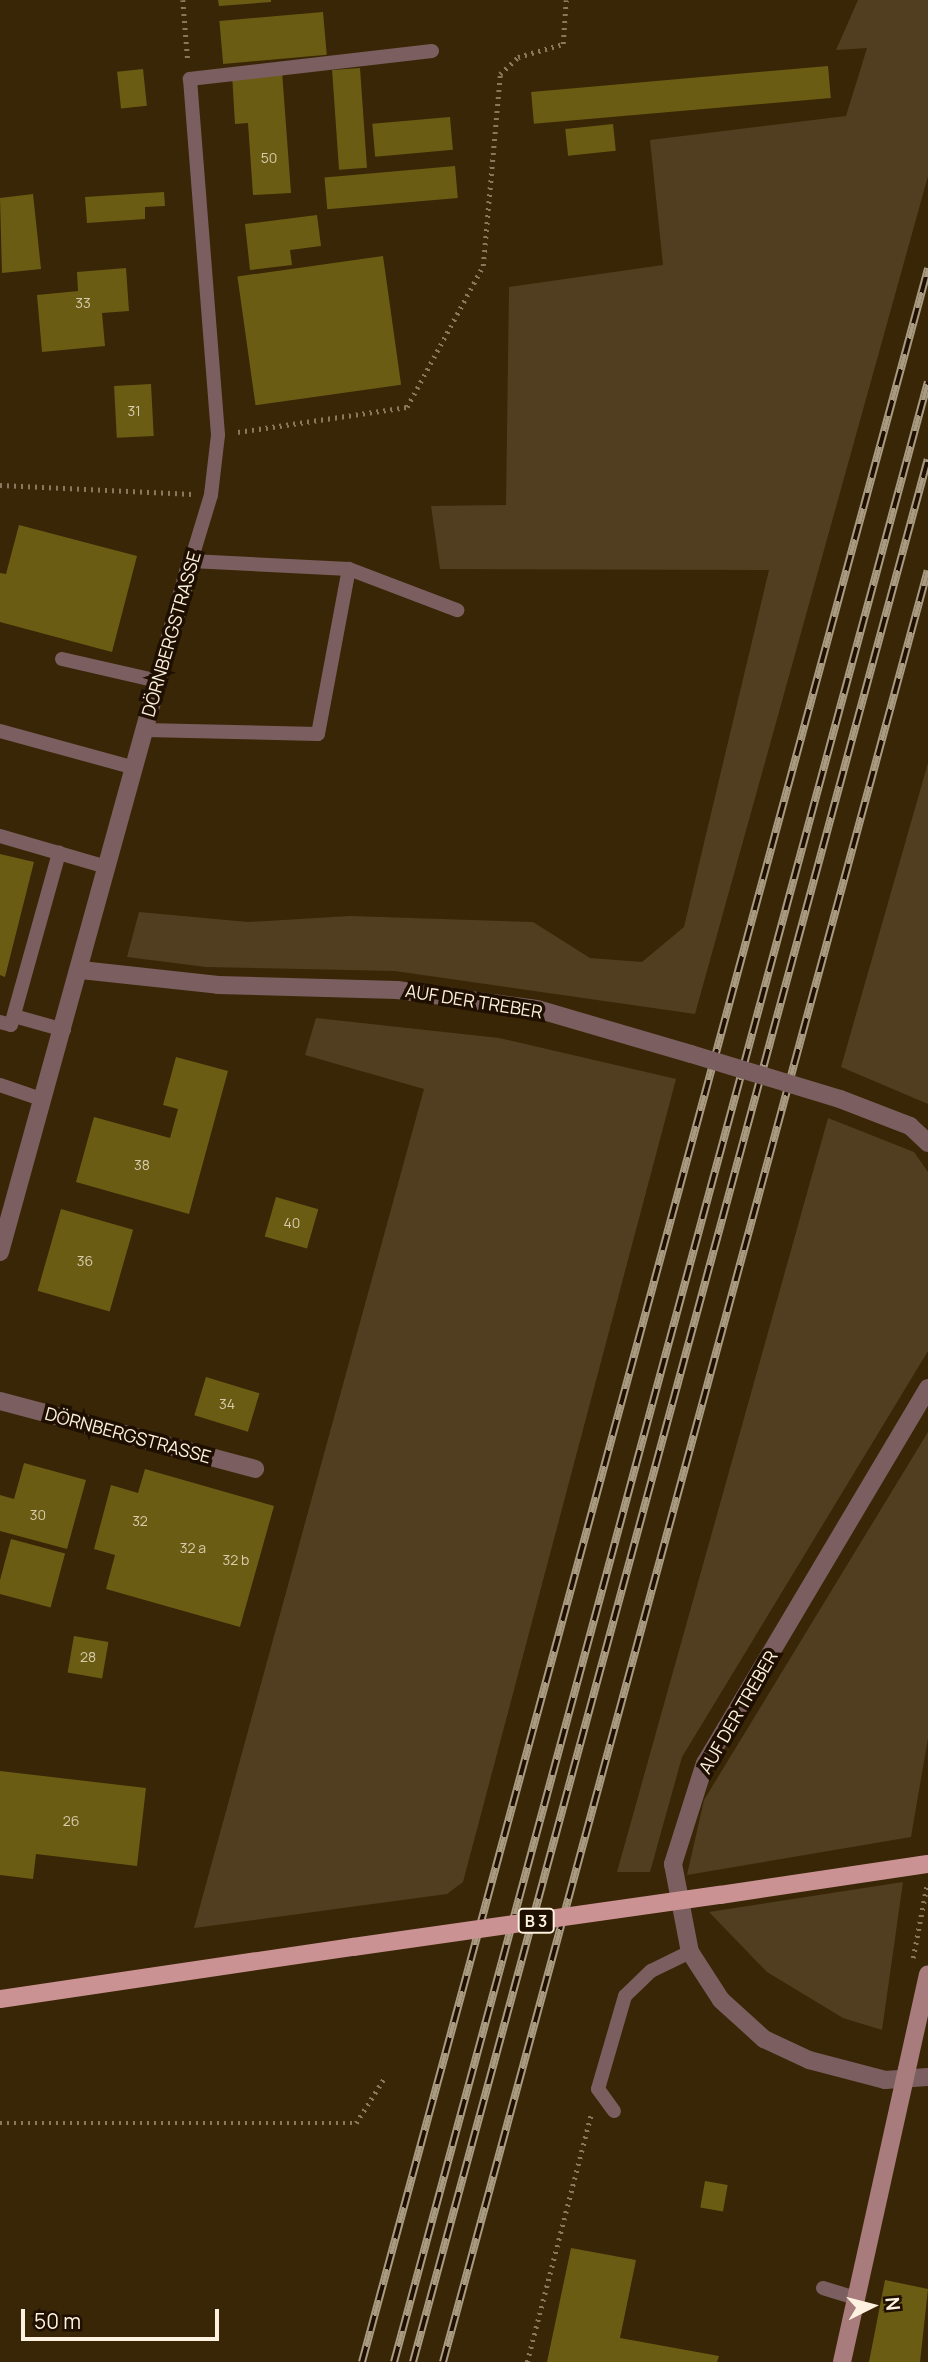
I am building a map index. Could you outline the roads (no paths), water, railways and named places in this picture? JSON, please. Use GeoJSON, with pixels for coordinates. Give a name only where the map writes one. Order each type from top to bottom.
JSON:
{"type":"FeatureCollection","features":[{"type":"Feature","properties":{"kind":"main road","name":"B 3"},"geometry":{"type":"LineString","coordinates":[[0,1999],[919,1865]]}},
{"type":"Feature","properties":{"kind":"street","name":"DÖRNBERGSTRASSE"},"geometry":{"type":"LineString","coordinates":[[0,1252],[81,970],[191,561]]}},
{"type":"Feature","properties":{"kind":"street","name":"AUF DER TREBER"},"geometry":{"type":"LineString","coordinates":[[81,970],[218,985],[397,989],[537,1009],[840,1099],[910,1126],[928,1143]]}},
{"type":"Feature","properties":{"kind":"street","name":"AUF DER TREBER"},"geometry":{"type":"LineString","coordinates":[[928,1388],[705,1763],[673,1864],[690,1952],[721,2000],[764,2039],[808,2060],[903,2079],[928,2077]]}},
{"type":"Feature","properties":{"kind":"street","name":"DÖRNBERGSTRASSE"},"geometry":{"type":"LineString","coordinates":[[0,1401],[255,1469]]}},
{"type":"Feature","properties":{"kind":"street"},"geometry":{"type":"LineString","coordinates":[[842,2362],[928,1975]]}},
{"type":"Feature","properties":{"kind":"lane","name":"DÖRNBERGSTRASSE"},"geometry":{"type":"LineString","coordinates":[[191,561],[211,495],[218,435],[190,79],[432,51]]}},
{"type":"Feature","properties":{"kind":"lane"},"geometry":{"type":"LineString","coordinates":[[191,561],[349,569],[457,610]]}},
{"type":"Feature","properties":{"kind":"lane"},"geometry":{"type":"LineString","coordinates":[[145,730],[318,734],[349,569]]}},
{"type":"Feature","properties":{"kind":"lane"},"geometry":{"type":"LineString","coordinates":[[62,659],[158,681]]}},
{"type":"Feature","properties":{"kind":"lane"},"geometry":{"type":"LineString","coordinates":[[0,732],[135,768]]}},
{"type":"Feature","properties":{"kind":"lane"},"geometry":{"type":"LineString","coordinates":[[0,836],[107,867]]}},
{"type":"Feature","properties":{"kind":"lane"},"geometry":{"type":"LineString","coordinates":[[59,853],[7,1019],[64,1030]]}},
{"type":"Feature","properties":{"kind":"lane"},"geometry":{"type":"LineString","coordinates":[[0,1085],[44,1100]]}},
{"type":"Feature","properties":{"kind":"lane"},"geometry":{"type":"LineString","coordinates":[[614,2110],[598,2090],[625,1996],[651,1971],[690,1952]]}},
{"type":"Feature","properties":{"kind":"lane"},"geometry":{"type":"LineString","coordinates":[[823,2288],[856,2298]]}},
{"type":"Feature","properties":{"kind":"railway"},"geometry":{"type":"LineString","coordinates":[[362,2362],[928,268]]}},
{"type":"Feature","properties":{"kind":"railway"},"geometry":{"type":"LineString","coordinates":[[394,2362],[928,382]]}},
{"type":"Feature","properties":{"kind":"railway"},"geometry":{"type":"LineString","coordinates":[[413,2362],[928,459]]}},
{"type":"Feature","properties":{"kind":"railway"},"geometry":{"type":"LineString","coordinates":[[443,2362],[928,570]]}}]}
